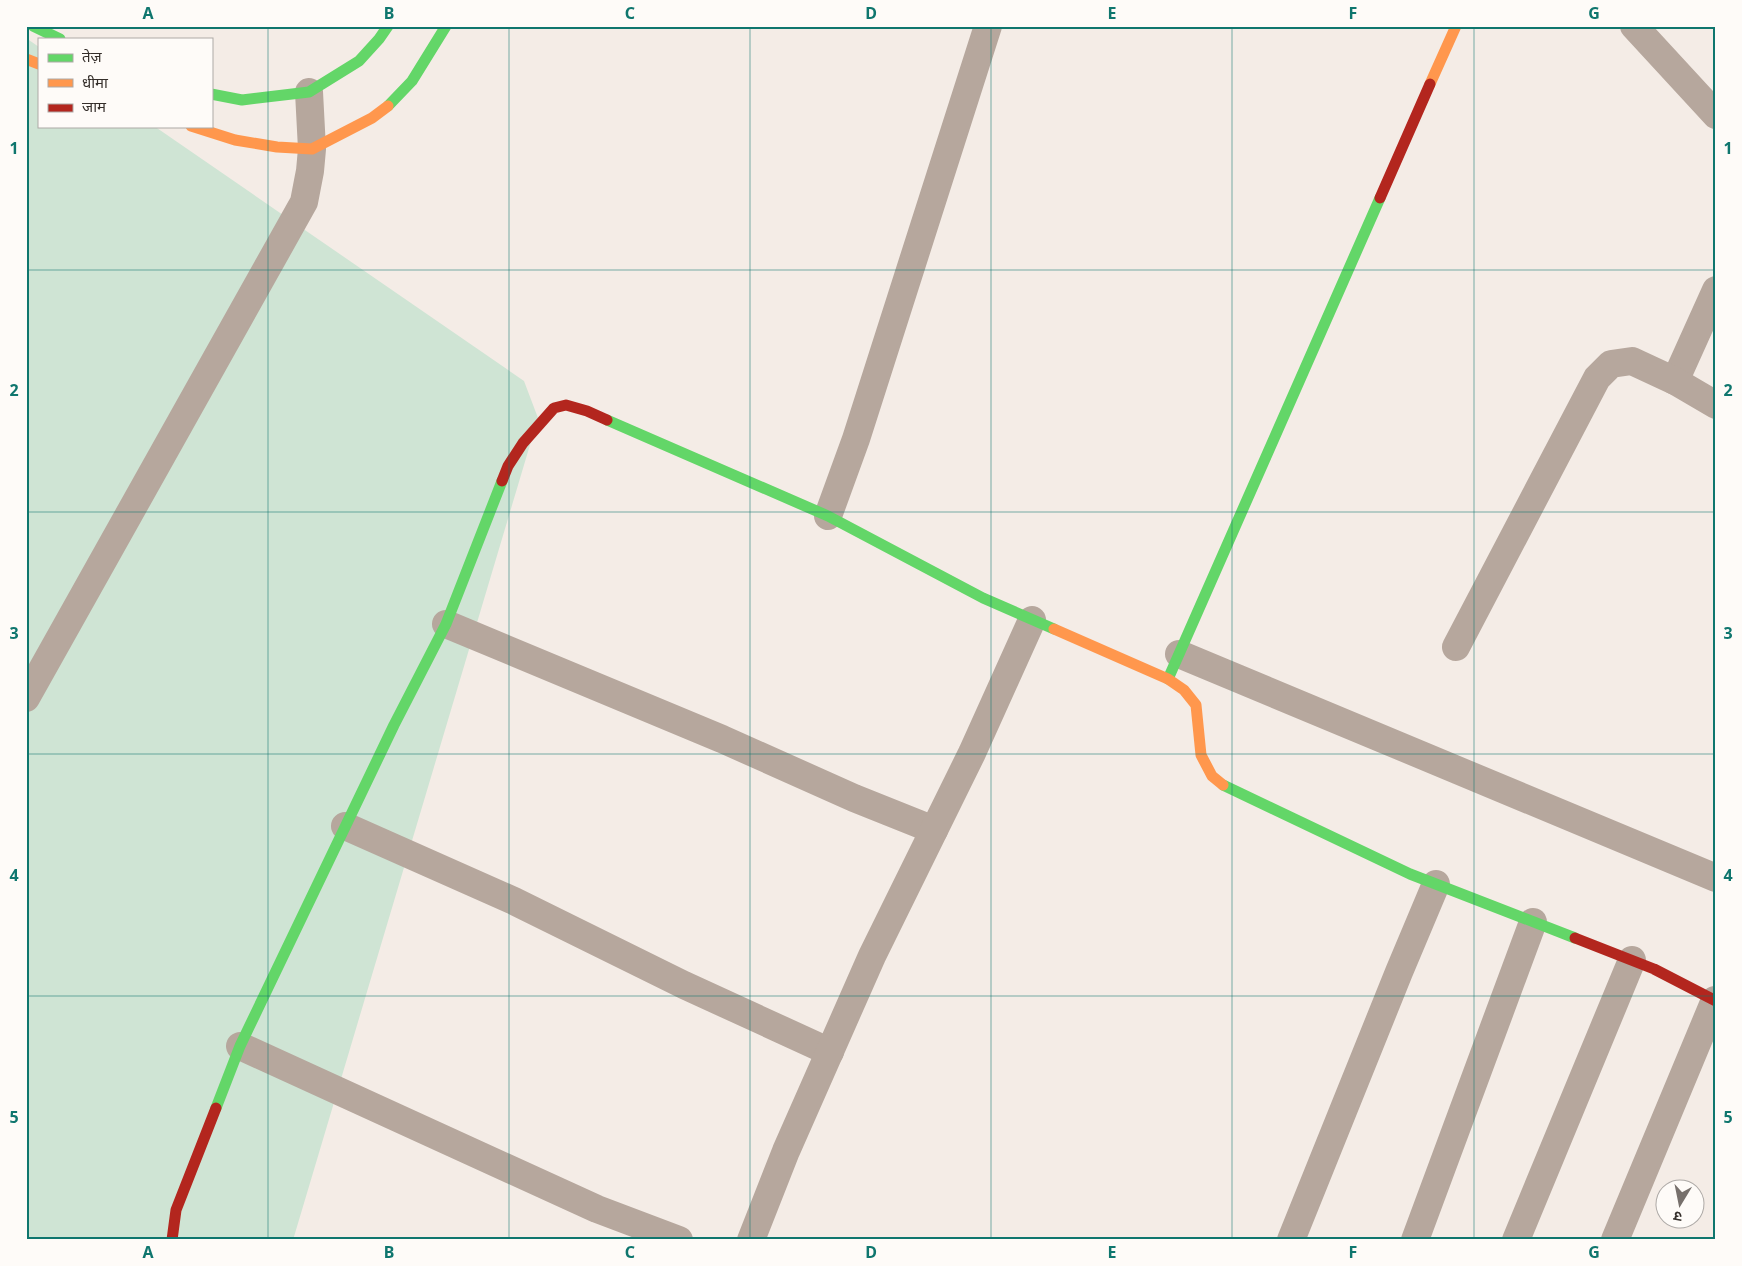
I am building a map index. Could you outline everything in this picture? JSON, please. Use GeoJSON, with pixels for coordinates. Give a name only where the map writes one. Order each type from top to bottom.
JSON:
{"type":"FeatureCollection","features":[{"type":"Feature","properties":{"kind":"street"},"geometry":{"type":"LineString","coordinates":[[33,26],[58,38]]}},
{"type":"Feature","properties":{"kind":"street"},"geometry":{"type":"LineString","coordinates":[[212,94],[242,100],[309,92],[359,61],[388,26]]}},
{"type":"Feature","properties":{"kind":"street"},"geometry":{"type":"LineString","coordinates":[[197,128],[235,140],[277,147],[312,148],[372,118],[394,101],[412,81],[446,26]]}},
{"type":"Feature","properties":{"kind":"street"},"geometry":{"type":"LineString","coordinates":[[828,516],[859,430],[988,26]]}},
{"type":"Feature","properties":{"kind":"street"},"geometry":{"type":"LineString","coordinates":[[1168,679],[1456,26]]}},
{"type":"Feature","properties":{"kind":"street"},"geometry":{"type":"LineString","coordinates":[[1634,26],[1716,115]]}},
{"type":"Feature","properties":{"kind":"street"},"geometry":{"type":"LineString","coordinates":[[26,59],[38,64]]}},
{"type":"Feature","properties":{"kind":"street"},"geometry":{"type":"LineString","coordinates":[[26,698],[304,202],[312,148],[309,92]]}},
{"type":"Feature","properties":{"kind":"street"},"geometry":{"type":"LineString","coordinates":[[1675,381],[1716,290]]}},
{"type":"Feature","properties":{"kind":"street"},"geometry":{"type":"LineString","coordinates":[[1456,647],[1597,378],[1611,364],[1632,360],[1716,404]]}},
{"type":"Feature","properties":{"kind":"street"},"geometry":{"type":"LineString","coordinates":[[172,1240],[176,1210],[240,1046],[398,716],[446,624],[508,466],[523,443],[554,408],[566,405],[587,411],[828,516],[982,598],[1168,679],[1184,690],[1196,705],[1201,755],[1212,776],[1227,788],[1410,874],[1654,969],[1715,1001],[1615,1240]]}},
{"type":"Feature","properties":{"kind":"street"},"geometry":{"type":"LineString","coordinates":[[751,1240],[786,1151],[872,956],[972,753],[1032,620]]}},
{"type":"Feature","properties":{"kind":"street"},"geometry":{"type":"LineString","coordinates":[[446,624],[722,739],[854,798],[934,830]]}},
{"type":"Feature","properties":{"kind":"street"},"geometry":{"type":"LineString","coordinates":[[1179,654],[1716,878]]}},
{"type":"Feature","properties":{"kind":"street"},"geometry":{"type":"LineString","coordinates":[[345,826],[514,901],[684,986],[830,1052]]}},
{"type":"Feature","properties":{"kind":"street"},"geometry":{"type":"LineString","coordinates":[[1291,1240],[1436,884]]}},
{"type":"Feature","properties":{"kind":"street"},"geometry":{"type":"LineString","coordinates":[[1415,1240],[1533,922]]}},
{"type":"Feature","properties":{"kind":"street"},"geometry":{"type":"LineString","coordinates":[[1516,1240],[1632,960]]}},
{"type":"Feature","properties":{"kind":"street"},"geometry":{"type":"LineString","coordinates":[[240,1046],[597,1209],[679,1240]]}},
{"type":"Feature","properties":{"kind":"green space"},"geometry":{"type":"Polygon","coordinates":[[[26,38],[38,46],[38,128],[157,128],[524,381],[538,418],[293,1240],[26,1240],[26,38]]]}},
{"type":"Feature","properties":{"kind":"traffic: fast"},"geometry":{"type":"LineString","coordinates":[[33,26],[58,38]]}},
{"type":"Feature","properties":{"kind":"traffic: fast"},"geometry":{"type":"LineString","coordinates":[[212,94],[242,100],[309,92],[359,61],[388,26]]}},
{"type":"Feature","properties":{"kind":"traffic: fast"},"geometry":{"type":"LineString","coordinates":[[388,106],[412,81],[446,26]]}},
{"type":"Feature","properties":{"kind":"traffic: fast"},"geometry":{"type":"LineString","coordinates":[[1168,679],[1380,198]]}},
{"type":"Feature","properties":{"kind":"traffic: fast"},"geometry":{"type":"LineString","coordinates":[[607,420],[828,516],[983,598],[1054,629]]}},
{"type":"Feature","properties":{"kind":"traffic: fast"},"geometry":{"type":"LineString","coordinates":[[216,1108],[240,1046],[394,725],[446,624],[502,481]]}},
{"type":"Feature","properties":{"kind":"traffic: fast"},"geometry":{"type":"LineString","coordinates":[[1223,785],[1410,874],[1575,938]]}},
{"type":"Feature","properties":{"kind":"traffic: slow"},"geometry":{"type":"LineString","coordinates":[[1430,84],[1456,26]]}},
{"type":"Feature","properties":{"kind":"traffic: slow"},"geometry":{"type":"LineString","coordinates":[[26,59],[38,64]]}},
{"type":"Feature","properties":{"kind":"traffic: slow"},"geometry":{"type":"LineString","coordinates":[[197,128],[235,140],[277,147],[312,149],[372,118],[388,106]]}},
{"type":"Feature","properties":{"kind":"traffic: slow"},"geometry":{"type":"LineString","coordinates":[[1054,629],[1168,679],[1184,690],[1196,705],[1201,755],[1212,776],[1223,785]]}},
{"type":"Feature","properties":{"kind":"traffic: jam"},"geometry":{"type":"LineString","coordinates":[[1380,198],[1430,84]]}},
{"type":"Feature","properties":{"kind":"traffic: jam"},"geometry":{"type":"LineString","coordinates":[[502,481],[508,466],[523,443],[554,408],[566,405],[587,411],[607,420]]}},
{"type":"Feature","properties":{"kind":"traffic: jam"},"geometry":{"type":"LineString","coordinates":[[1575,938],[1654,969],[1716,1001]]}},
{"type":"Feature","properties":{"kind":"traffic: jam"},"geometry":{"type":"LineString","coordinates":[[172,1240],[176,1210],[216,1108]]}}]}
